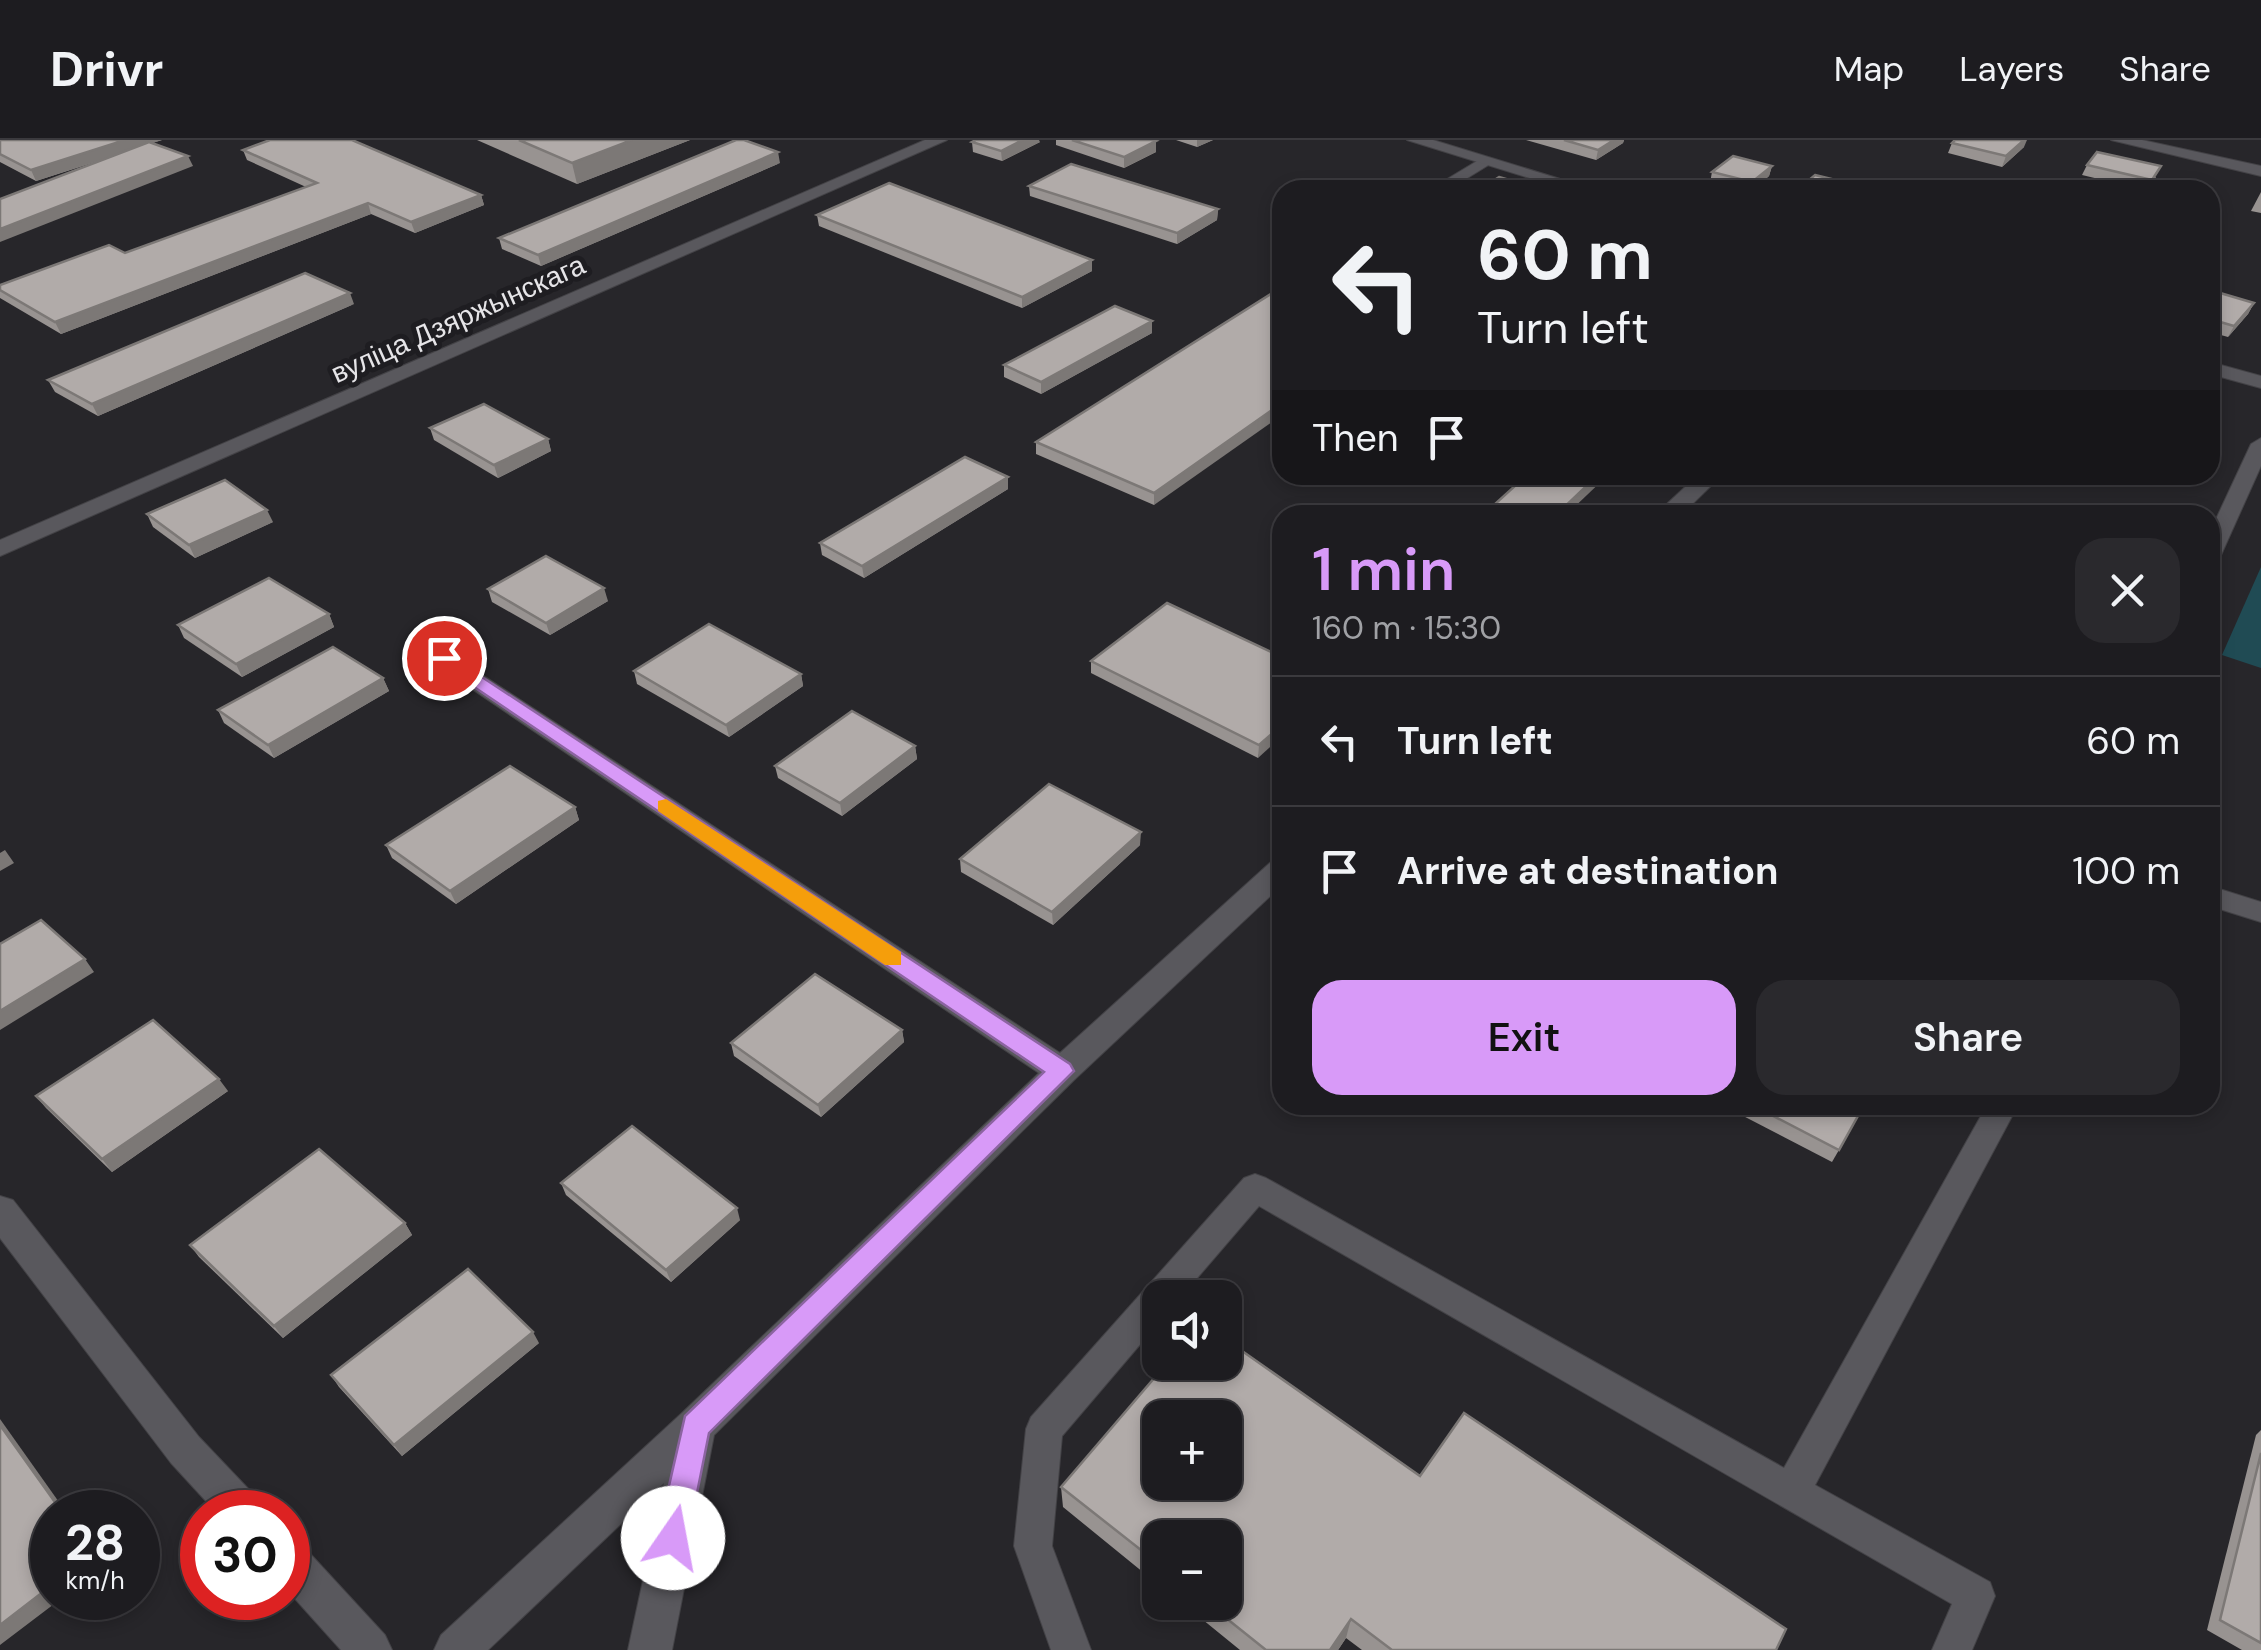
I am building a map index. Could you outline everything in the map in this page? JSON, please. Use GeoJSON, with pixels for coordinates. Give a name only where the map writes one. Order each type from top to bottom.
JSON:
{"type":"FeatureCollection","features":[{"type":"Feature","properties":{"kind":"street","name":"вуліца Дзяржынскага"},"geometry":{"type":"LineString","coordinates":[[0,549],[939,140]]}},
{"type":"Feature","properties":{"kind":"street"},"geometry":{"type":"LineString","coordinates":[[1415,140],[1553,180]]}},
{"type":"Feature","properties":{"kind":"street"},"geometry":{"type":"LineString","coordinates":[[2119,140],[2261,172]]}},
{"type":"Feature","properties":{"kind":"street"},"geometry":{"type":"LineString","coordinates":[[2220,371],[2261,382]]}},
{"type":"Feature","properties":{"kind":"street"},"geometry":{"type":"LineString","coordinates":[[1679,505],[1700,485]]}},
{"type":"Feature","properties":{"kind":"street"},"geometry":{"type":"LineString","coordinates":[[444,658],[1062,1071]]}},
{"type":"Feature","properties":{"kind":"street"},"geometry":{"type":"LineString","coordinates":[[456,1650],[696,1426],[1062,1071],[1272,877]]}},
{"type":"Feature","properties":{"kind":"street"},"geometry":{"type":"LineString","coordinates":[[0,1210],[185,1450],[222,1490]]}},
{"type":"Feature","properties":{"kind":"street"},"geometry":{"type":"LineString","coordinates":[[650,1650],[696,1426]]}},
{"type":"Feature","properties":{"kind":"street"},"geometry":{"type":"LineString","coordinates":[[310,1585],[370,1650]]}},
{"type":"Feature","properties":{"kind":"lane"},"geometry":{"type":"LineString","coordinates":[[1455,180],[1488,161]]}},
{"type":"Feature","properties":{"kind":"lane"},"geometry":{"type":"LineString","coordinates":[[2220,533],[2261,444]]}},
{"type":"Feature","properties":{"kind":"lane"},"geometry":{"type":"LineString","coordinates":[[2220,899],[2261,912]]}},
{"type":"Feature","properties":{"kind":"lane"},"geometry":{"type":"LineString","coordinates":[[1791,1492],[1998,1115]]}},
{"type":"Feature","properties":{"kind":"lane"},"geometry":{"type":"LineString","coordinates":[[1070,1650],[1034,1546],[1044,1429],[1254,1188],[1976,1596],[1952,1650]]}},
{"type":"Feature","properties":{"kind":"water"},"geometry":{"type":"Polygon","coordinates":[[[2261,567],[2261,668],[2222,655],[2261,567]]]}},
{"type":"Feature","properties":{"kind":"building"},"geometry":{"type":"Polygon","coordinates":[[[0,140],[125,140],[31,170],[0,154],[0,140]]]}},
{"type":"Feature","properties":{"kind":"building"},"geometry":{"type":"Polygon","coordinates":[[[270,140],[352,140],[481,195],[411,222],[368,203],[55,322],[0,290],[0,285],[109,245],[125,253],[317,183],[243,150],[270,140]]]}},
{"type":"Feature","properties":{"kind":"building"},"geometry":{"type":"Polygon","coordinates":[[[519,140],[632,140],[572,163],[519,140]]]}},
{"type":"Feature","properties":{"kind":"building"},"geometry":{"type":"Polygon","coordinates":[[[736,140],[778,152],[538,255],[499,238],[736,140]]]}},
{"type":"Feature","properties":{"kind":"building"},"geometry":{"type":"Polygon","coordinates":[[[1023,140],[1001,151],[972,142],[1023,140]]]}},
{"type":"Feature","properties":{"kind":"building"},"geometry":{"type":"Polygon","coordinates":[[[1072,140],[1151,140],[1156,141],[1124,157],[1072,140]]]}},
{"type":"Feature","properties":{"kind":"building"},"geometry":{"type":"Polygon","coordinates":[[[1564,140],[1614,140],[1598,150],[1564,140]]]}},
{"type":"Feature","properties":{"kind":"building"},"geometry":{"type":"Polygon","coordinates":[[[2024,140],[2006,156],[1952,143],[2024,140]]]}},
{"type":"Feature","properties":{"kind":"building"},"geometry":{"type":"Polygon","coordinates":[[[149,142],[188,156],[0,229],[0,199],[149,142]]]}},
{"type":"Feature","properties":{"kind":"building"},"geometry":{"type":"Polygon","coordinates":[[[2097,152],[2161,166],[2152,180],[2087,165],[2097,152]]]}},
{"type":"Feature","properties":{"kind":"building"},"geometry":{"type":"Polygon","coordinates":[[[1733,156],[1772,166],[1754,180],[1712,172],[1733,156]]]}},
{"type":"Feature","properties":{"kind":"building"},"geometry":{"type":"Polygon","coordinates":[[[1071,164],[1218,209],[1177,233],[1029,186],[1071,164]]]}},
{"type":"Feature","properties":{"kind":"building"},"geometry":{"type":"Polygon","coordinates":[[[1815,175],[1836,180],[1809,180],[1815,175]]]}},
{"type":"Feature","properties":{"kind":"building"},"geometry":{"type":"Polygon","coordinates":[[[889,183],[1092,260],[1022,297],[817,215],[889,183]]]}},
{"type":"Feature","properties":{"kind":"building"},"geometry":{"type":"Polygon","coordinates":[[[305,273],[350,293],[92,404],[48,380],[305,273]]]}},
{"type":"Feature","properties":{"kind":"building"},"geometry":{"type":"Polygon","coordinates":[[[1272,293],[1272,410],[1154,493],[1036,442],[1272,293]]]}},
{"type":"Feature","properties":{"kind":"building"},"geometry":{"type":"Polygon","coordinates":[[[2220,293],[2254,303],[2234,326],[2220,322],[2220,293]]]}},
{"type":"Feature","properties":{"kind":"building"},"geometry":{"type":"Polygon","coordinates":[[[1115,306],[1152,321],[1041,382],[1004,365],[1115,306]]]}},
{"type":"Feature","properties":{"kind":"building"},"geometry":{"type":"Polygon","coordinates":[[[484,404],[548,439],[494,465],[430,428],[484,404]]]}},
{"type":"Feature","properties":{"kind":"building"},"geometry":{"type":"Polygon","coordinates":[[[965,457],[1008,477],[862,566],[820,543],[965,457]]]}},
{"type":"Feature","properties":{"kind":"building"},"geometry":{"type":"Polygon","coordinates":[[[225,480],[267,510],[189,545],[147,514],[225,480]]]}},
{"type":"Feature","properties":{"kind":"building"},"geometry":{"type":"Polygon","coordinates":[[[1516,485],[1588,485],[1566,505],[1494,505],[1516,485]]]}},
{"type":"Feature","properties":{"kind":"building"},"geometry":{"type":"Polygon","coordinates":[[[546,556],[604,588],[546,623],[488,589],[546,556]]]}},
{"type":"Feature","properties":{"kind":"building"},"geometry":{"type":"Polygon","coordinates":[[[269,578],[329,614],[236,664],[178,625],[269,578]]]}},
{"type":"Feature","properties":{"kind":"building"},"geometry":{"type":"Polygon","coordinates":[[[1167,603],[1272,652],[1272,734],[1259,745],[1091,661],[1167,603]]]}},
{"type":"Feature","properties":{"kind":"building"},"geometry":{"type":"Polygon","coordinates":[[[709,624],[801,674],[726,725],[634,671],[709,624]]]}},
{"type":"Feature","properties":{"kind":"building"},"geometry":{"type":"Polygon","coordinates":[[[333,647],[383,678],[268,745],[218,710],[333,647]]]}},
{"type":"Feature","properties":{"kind":"building"},"geometry":{"type":"Polygon","coordinates":[[[852,711],[915,746],[840,803],[775,766],[852,711]]]}},
{"type":"Feature","properties":{"kind":"building"},"geometry":{"type":"Polygon","coordinates":[[[510,766],[575,807],[450,891],[386,845],[510,766]]]}},
{"type":"Feature","properties":{"kind":"building"},"geometry":{"type":"Polygon","coordinates":[[[1049,784],[1141,832],[1052,912],[960,859],[1049,784]]]}},
{"type":"Feature","properties":{"kind":"building"},"geometry":{"type":"Polygon","coordinates":[[[41,920],[85,959],[0,1011],[0,944],[41,920]]]}},
{"type":"Feature","properties":{"kind":"building"},"geometry":{"type":"Polygon","coordinates":[[[815,974],[902,1030],[818,1105],[731,1043],[815,974]]]}},
{"type":"Feature","properties":{"kind":"building"},"geometry":{"type":"Polygon","coordinates":[[[153,1020],[219,1079],[102,1159],[36,1096],[153,1020]]]}},
{"type":"Feature","properties":{"kind":"building"},"geometry":{"type":"Polygon","coordinates":[[[1771,1115],[1858,1115],[1839,1150],[1771,1115]]]}},
{"type":"Feature","properties":{"kind":"building"},"geometry":{"type":"Polygon","coordinates":[[[632,1126],[737,1208],[666,1270],[561,1183],[632,1126]]]}},
{"type":"Feature","properties":{"kind":"building"},"geometry":{"type":"Polygon","coordinates":[[[319,1149],[405,1223],[274,1326],[190,1245],[319,1149]]]}},
{"type":"Feature","properties":{"kind":"building"},"geometry":{"type":"Polygon","coordinates":[[[468,1269],[533,1332],[394,1445],[331,1375],[468,1269]]]}},
{"type":"Feature","properties":{"kind":"building"},"geometry":{"type":"Polygon","coordinates":[[[1242,1351],[1420,1476],[1464,1413],[1786,1629],[1776,1650],[1392,1650],[1351,1619],[1330,1650],[1266,1650],[1228,1620],[1242,1620],[1242,1520],[1142,1520],[1142,1551],[1061,1487],[1153,1380],[1242,1380],[1242,1351]]]}},
{"type":"Feature","properties":{"kind":"building"},"geometry":{"type":"Polygon","coordinates":[[[0,1425],[46,1490],[30,1490],[30,1602],[0,1625],[0,1425]]]}},
{"type":"Feature","properties":{"kind":"building"},"geometry":{"type":"Polygon","coordinates":[[[2261,1453],[2261,1643],[2220,1620],[2261,1453]]]}},
{"type":"Feature","properties":{"kind":"slow traffic"},"geometry":{"type":"LineString","coordinates":[[666,806],[893,958]]}},
{"type":"Feature","properties":{"kind":"route"},"geometry":{"type":"LineString","coordinates":[[444,658],[1062,1071],[696,1426],[673,1538]]}}]}
